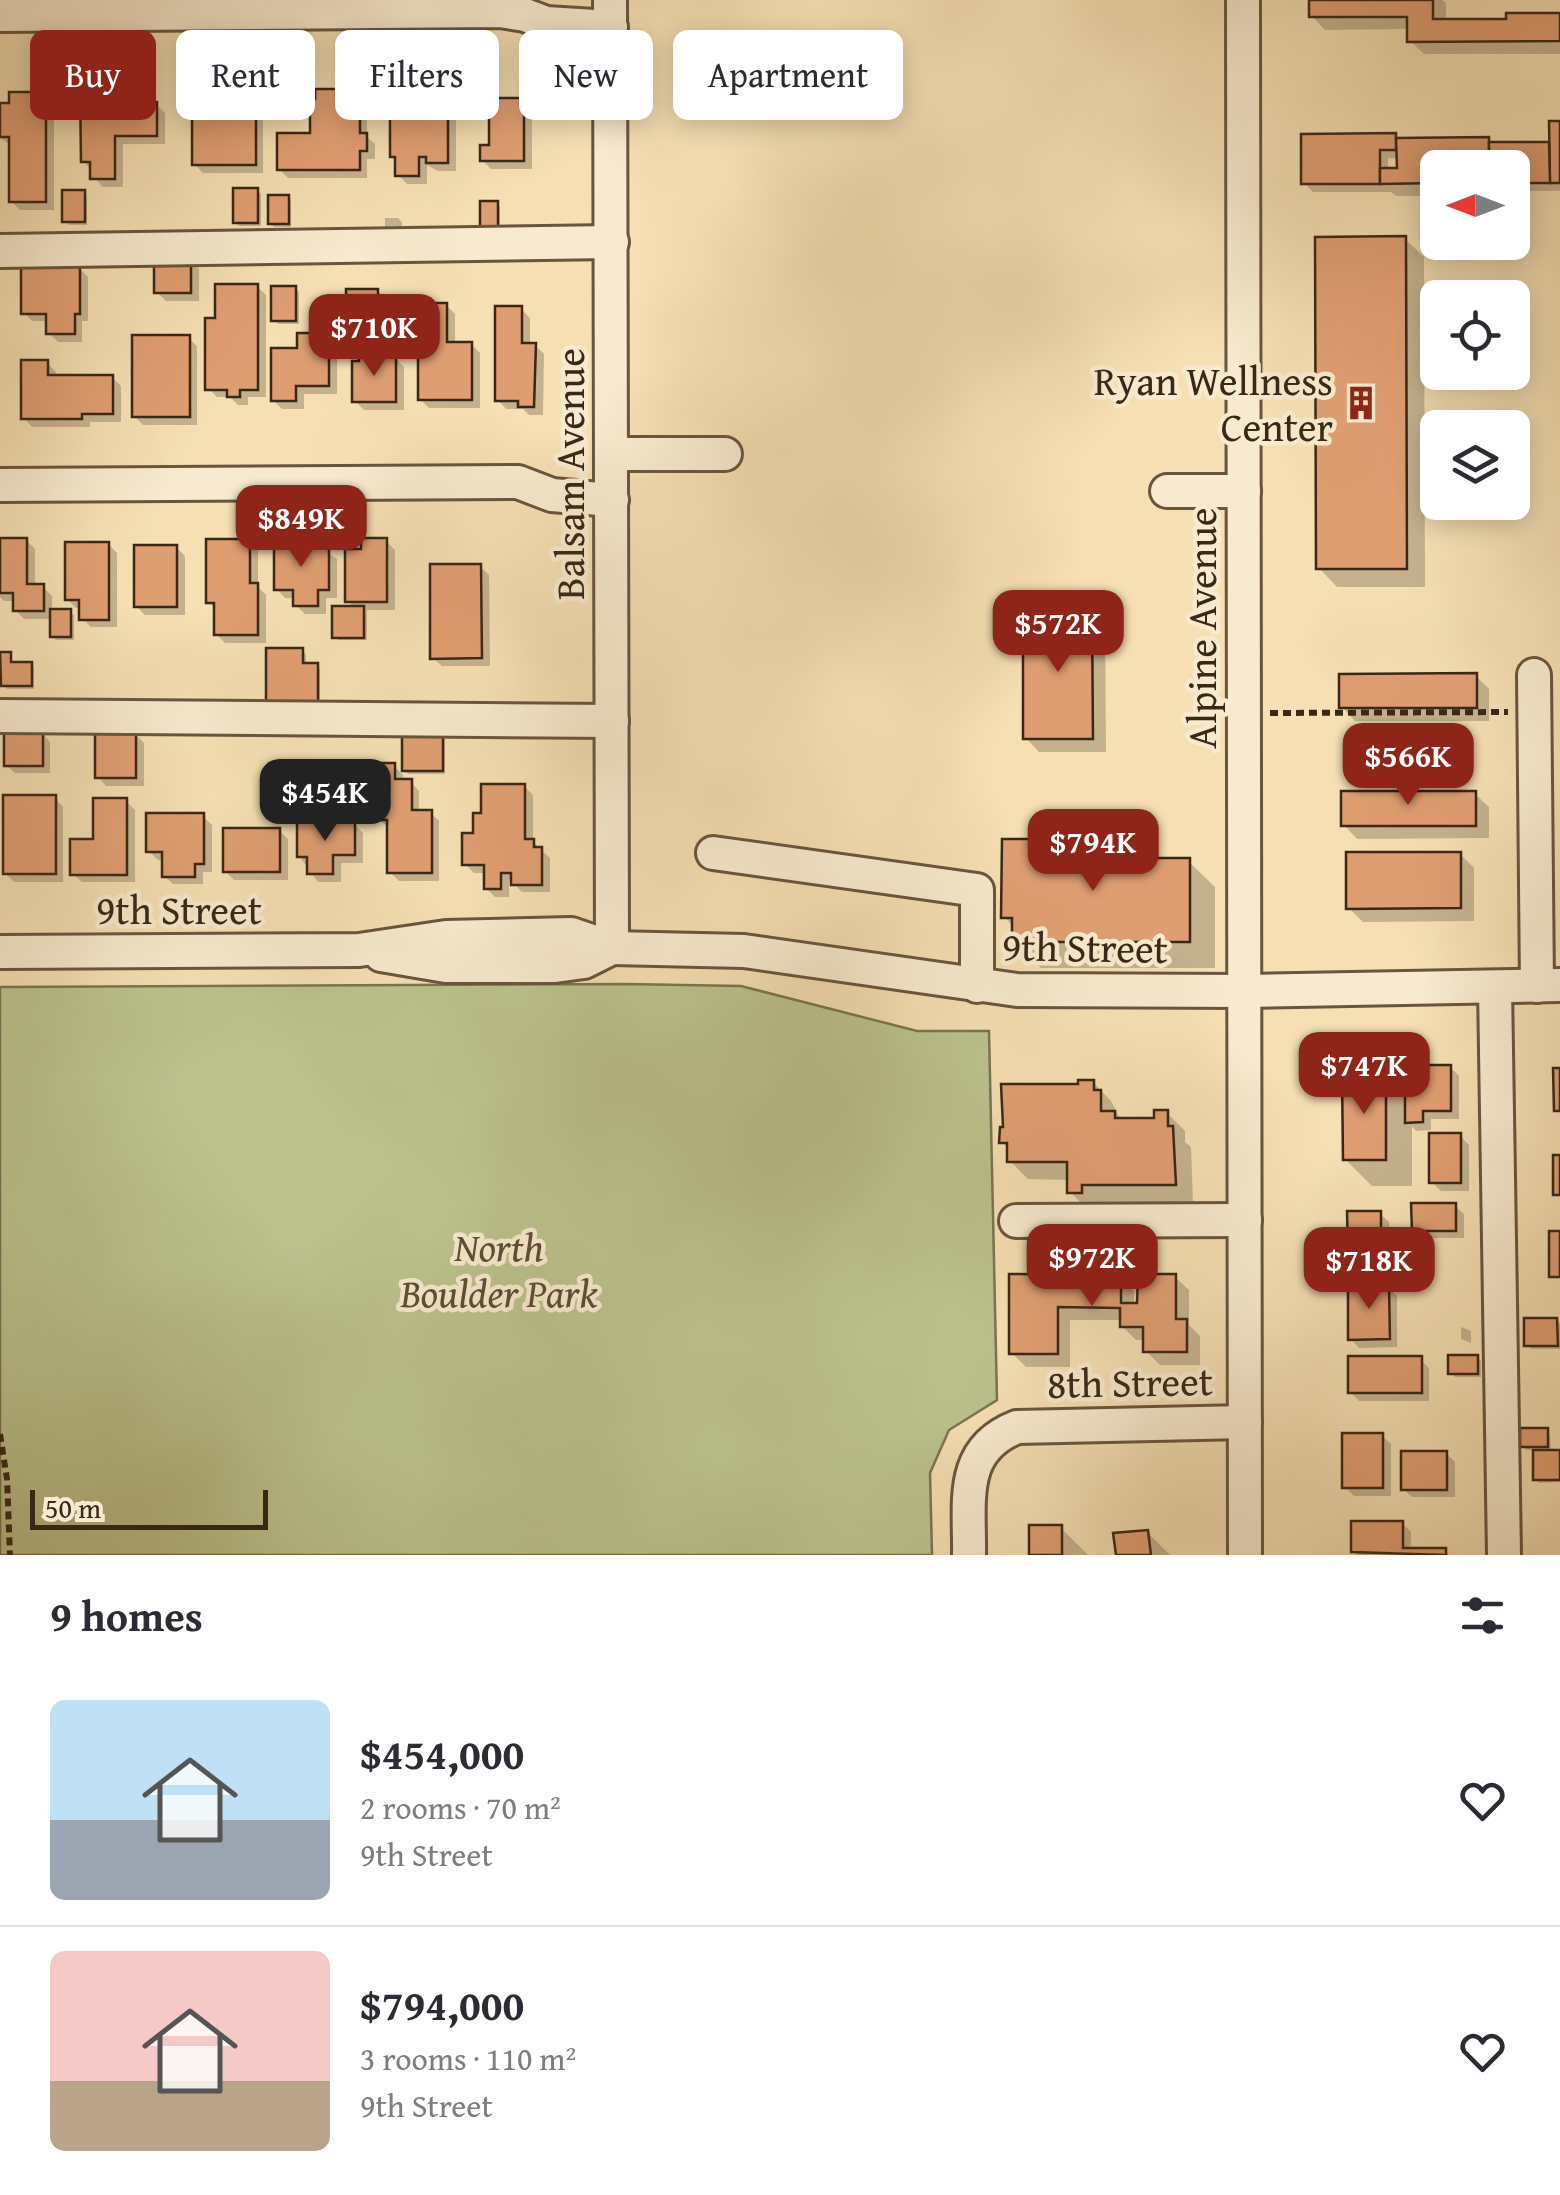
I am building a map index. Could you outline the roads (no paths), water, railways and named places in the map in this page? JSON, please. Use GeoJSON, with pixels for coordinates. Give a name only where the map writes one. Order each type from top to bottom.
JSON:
{"type":"FeatureCollection","features":[{"type":"Feature","properties":{"kind":"street","name":"Alpine Avenue"},"geometry":{"type":"LineString","coordinates":[[1243,0],[1246,1555]]}},
{"type":"Feature","properties":{"kind":"street"},"geometry":{"type":"LineString","coordinates":[[0,14],[500,11],[526,15],[546,24],[611,14]]}},
{"type":"Feature","properties":{"kind":"street","name":"Balsam Avenue"},"geometry":{"type":"LineString","coordinates":[[611,14],[612,948]]}},
{"type":"Feature","properties":{"kind":"street"},"geometry":{"type":"LineString","coordinates":[[0,251],[612,242]]}},
{"type":"Feature","properties":{"kind":"street"},"geometry":{"type":"LineString","coordinates":[[612,454],[725,454]]}},
{"type":"Feature","properties":{"kind":"street"},"geometry":{"type":"LineString","coordinates":[[0,485],[518,482],[552,495],[612,500]]}},
{"type":"Feature","properties":{"kind":"street"},"geometry":{"type":"LineString","coordinates":[[1167,491],[1244,491]]}},
{"type":"Feature","properties":{"kind":"street"},"geometry":{"type":"LineString","coordinates":[[1534,675],[1548,986]]}},
{"type":"Feature","properties":{"kind":"street"},"geometry":{"type":"LineString","coordinates":[[0,716],[612,721]]}},
{"type":"Feature","properties":{"kind":"street"},"geometry":{"type":"LineString","coordinates":[[714,853],[978,890],[977,986]]}},
{"type":"Feature","properties":{"kind":"street","name":"9th Street"},"geometry":{"type":"LineString","coordinates":[[0,952],[359,950],[446,937],[570,934],[612,948],[744,951],[977,986],[1044,991],[1548,986]]}},
{"type":"Feature","properties":{"kind":"street"},"geometry":{"type":"LineString","coordinates":[[1495,987],[1504,1555]]}},
{"type":"Feature","properties":{"kind":"street"},"geometry":{"type":"LineString","coordinates":[[1016,1221],[1244,1220]]}},
{"type":"Feature","properties":{"kind":"street","name":"8th Street"},"geometry":{"type":"LineString","coordinates":[[969,1555],[970,1473],[982,1450],[1002,1433],[1017,1427],[1245,1422]]}},
{"type":"Feature","properties":{"kind":"place","name":"Ryan Wellness Center"},"geometry":{"type":"Point","coordinates":[1361,403]}},
{"type":"Feature","properties":{"kind":"park label","name":"North Boulder Park"},"geometry":{"type":"Point","coordinates":[499,1269]}}]}
